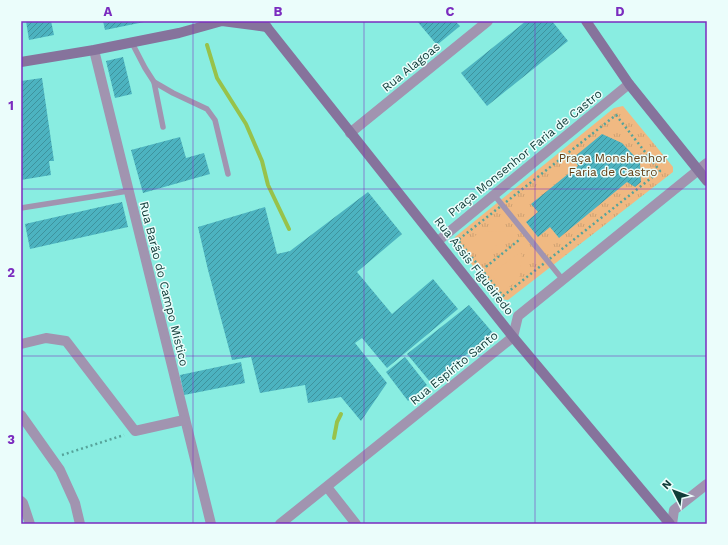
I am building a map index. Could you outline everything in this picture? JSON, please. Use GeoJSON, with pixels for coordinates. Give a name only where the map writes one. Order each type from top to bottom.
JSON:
{"type":"FeatureCollection","features":[{"type":"Feature","properties":{"kind":"street"},"geometry":{"type":"LineString","coordinates":[[21,62],[132,43],[178,33],[222,21],[264,24]]}},
{"type":"Feature","properties":{"kind":"street","name":"Rua Alagoas"},"geometry":{"type":"LineString","coordinates":[[350,133],[488,21]]}},
{"type":"Feature","properties":{"kind":"street"},"geometry":{"type":"LineString","coordinates":[[586,21],[630,84],[707,181]]}},
{"type":"Feature","properties":{"kind":"street","name":"Rua Assis Figueiredo"},"geometry":{"type":"LineString","coordinates":[[264,24],[513,337],[671,524]]}},
{"type":"Feature","properties":{"kind":"street","name":"Rua Barão do Campo Místico"},"geometry":{"type":"LineString","coordinates":[[94,50],[184,420],[211,524]]}},
{"type":"Feature","properties":{"kind":"street","name":"Praça Monsenhor Faria de Castro"},"geometry":{"type":"LineString","coordinates":[[438,241],[630,84]]}},
{"type":"Feature","properties":{"kind":"street","name":"Rua Espírito Santo"},"geometry":{"type":"LineString","coordinates":[[280,524],[513,337],[518,316],[707,163]]}},
{"type":"Feature","properties":{"kind":"street"},"geometry":{"type":"LineString","coordinates":[[21,344],[46,338],[66,341],[135,431],[184,420]]}},
{"type":"Feature","properties":{"kind":"street"},"geometry":{"type":"LineString","coordinates":[[21,415],[60,470],[75,503],[80,524]]}},
{"type":"Feature","properties":{"kind":"street"},"geometry":{"type":"LineString","coordinates":[[671,524],[674,510],[707,484]]}},
{"type":"Feature","properties":{"kind":"street"},"geometry":{"type":"LineString","coordinates":[[327,487],[356,524]]}},
{"type":"Feature","properties":{"kind":"street"},"geometry":{"type":"LineString","coordinates":[[21,501],[30,524]]}},
{"type":"Feature","properties":{"kind":"lane"},"geometry":{"type":"LineString","coordinates":[[132,43],[154,82],[163,127]]}},
{"type":"Feature","properties":{"kind":"lane"},"geometry":{"type":"LineString","coordinates":[[154,82],[207,109],[215,120],[228,174]]}},
{"type":"Feature","properties":{"kind":"lane"},"geometry":{"type":"LineString","coordinates":[[21,208],[128,191]]}},
{"type":"Feature","properties":{"kind":"lane"},"geometry":{"type":"LineString","coordinates":[[494,196],[503,205],[563,280]]}},
{"type":"Feature","properties":{"kind":"path"},"geometry":{"type":"LineString","coordinates":[[616,115],[660,170],[547,261],[503,296],[458,240],[616,115]]}},
{"type":"Feature","properties":{"kind":"path"},"geometry":{"type":"LineString","coordinates":[[482,270],[526,235]]}},
{"type":"Feature","properties":{"kind":"path"},"geometry":{"type":"LineString","coordinates":[[52,459],[135,431]]}},
{"type":"Feature","properties":{"kind":"green space","name":"Praça Monshenhor Faria de Castro"},"geometry":{"type":"Polygon","coordinates":[[[623,106],[673,167],[673,172],[508,300],[500,299],[455,244],[455,237],[614,108],[623,106]]]}},
{"type":"Feature","properties":{"kind":"green space"},"geometry":{"type":"Polygon","coordinates":[[[481,231],[505,232],[508,236],[480,259],[466,243],[481,231]]]}},
{"type":"Feature","properties":{"kind":"green space"},"geometry":{"type":"Polygon","coordinates":[[[520,252],[522,255],[519,279],[504,291],[491,274],[520,252]]]}},
{"type":"Feature","properties":{"kind":"building"},"geometry":{"type":"Polygon","coordinates":[[[26,21],[51,21],[54,35],[29,40],[26,21]]]}},
{"type":"Feature","properties":{"kind":"building"},"geometry":{"type":"Polygon","coordinates":[[[103,21],[144,21],[144,22],[105,30],[103,21]]]}},
{"type":"Feature","properties":{"kind":"building"},"geometry":{"type":"Polygon","coordinates":[[[417,21],[455,21],[460,26],[437,45],[417,21]]]}},
{"type":"Feature","properties":{"kind":"building"},"geometry":{"type":"Polygon","coordinates":[[[526,21],[552,21],[568,41],[487,106],[461,73],[526,21]]]}},
{"type":"Feature","properties":{"kind":"building"},"geometry":{"type":"Polygon","coordinates":[[[123,57],[132,94],[115,98],[106,61],[123,57]]]}},
{"type":"Feature","properties":{"kind":"building"},"geometry":{"type":"Polygon","coordinates":[[[42,78],[54,161],[49,161],[51,175],[21,180],[21,81],[42,78]]]}},
{"type":"Feature","properties":{"kind":"building"},"geometry":{"type":"Polygon","coordinates":[[[602,134],[622,143],[640,162],[641,182],[635,187],[627,182],[559,238],[550,227],[538,237],[526,222],[538,212],[531,204],[578,166],[573,158],[602,134]]]}},
{"type":"Feature","properties":{"kind":"building"},"geometry":{"type":"Polygon","coordinates":[[[180,137],[186,158],[204,153],[210,174],[143,193],[131,150],[180,137]]]}},
{"type":"Feature","properties":{"kind":"building"},"geometry":{"type":"Polygon","coordinates":[[[368,192],[402,234],[357,272],[392,314],[433,279],[458,309],[387,368],[362,338],[355,343],[387,383],[361,421],[341,397],[308,403],[305,385],[260,393],[251,357],[232,360],[198,227],[265,207],[277,254],[290,251],[368,192]]]}},
{"type":"Feature","properties":{"kind":"building"},"geometry":{"type":"Polygon","coordinates":[[[122,202],[128,227],[30,249],[25,224],[122,202]]]}},
{"type":"Feature","properties":{"kind":"building"},"geometry":{"type":"Polygon","coordinates":[[[469,305],[493,333],[431,383],[407,354],[469,305]]]}},
{"type":"Feature","properties":{"kind":"building"},"geometry":{"type":"Polygon","coordinates":[[[405,357],[427,385],[408,401],[386,372],[405,357]]]}},
{"type":"Feature","properties":{"kind":"building"},"geometry":{"type":"Polygon","coordinates":[[[241,362],[245,383],[184,395],[180,375],[241,362]]]}},
{"type":"Feature","properties":{"kind":"waterway"},"geometry":{"type":"LineString","coordinates":[[207,45],[217,78],[246,124],[262,161],[268,185],[289,229]]}},
{"type":"Feature","properties":{"kind":"waterway"},"geometry":{"type":"LineString","coordinates":[[334,438],[337,422],[341,414]]}}]}
